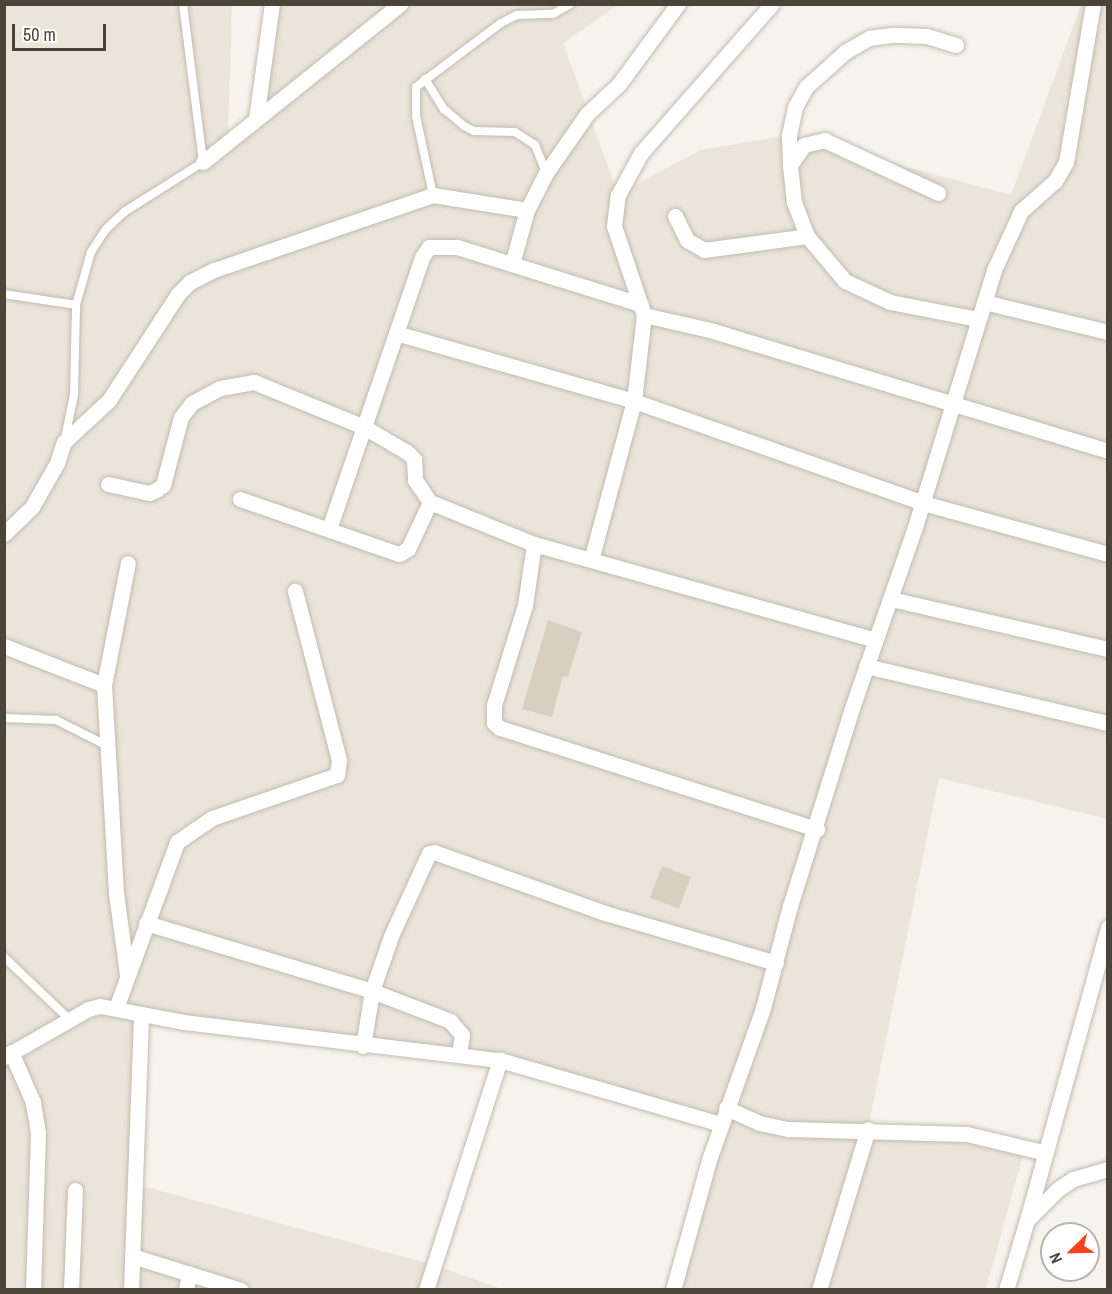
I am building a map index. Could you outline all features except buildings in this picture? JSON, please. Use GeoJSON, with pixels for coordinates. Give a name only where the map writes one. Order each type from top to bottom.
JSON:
{"type":"FeatureCollection","features":[{"type":"Feature","properties":{"kind":"street"},"geometry":{"type":"LineString","coordinates":[[256,119],[272,4]]}},
{"type":"Feature","properties":{"kind":"street"},"geometry":{"type":"LineString","coordinates":[[203,162],[400,4]]}},
{"type":"Feature","properties":{"kind":"street"},"geometry":{"type":"LineString","coordinates":[[512,264],[527,210],[546,173],[587,114],[619,84],[678,4]]}},
{"type":"Feature","properties":{"kind":"street"},"geometry":{"type":"LineString","coordinates":[[591,560],[634,401],[642,309],[614,226],[618,195],[641,153],[772,4]]}},
{"type":"Feature","properties":{"kind":"street"},"geometry":{"type":"LineString","coordinates":[[673,1290],[726,1108],[776,963],[790,906],[817,829],[866,666],[923,503],[984,302],[1017,219],[1055,181],[1066,162],[1093,4]]}},
{"type":"Feature","properties":{"kind":"street"},"geometry":{"type":"LineString","coordinates":[[956,45],[927,36],[892,35],[869,38],[845,52],[806,87],[795,107],[789,135],[790,165],[794,202],[807,236],[845,281],[867,294],[890,302],[978,320]]}},
{"type":"Feature","properties":{"kind":"street"},"geometry":{"type":"LineString","coordinates":[[790,165],[804,145],[824,140],[938,193]]}},
{"type":"Feature","properties":{"kind":"street"},"geometry":{"type":"LineString","coordinates":[[4,534],[32,507],[57,463],[64,442],[109,400],[178,294],[190,282],[214,270],[433,195],[527,210]]}},
{"type":"Feature","properties":{"kind":"street"},"geometry":{"type":"LineString","coordinates":[[675,216],[687,240],[693,247],[704,250],[807,236]]}},
{"type":"Feature","properties":{"kind":"street"},"geometry":{"type":"LineString","coordinates":[[329,529],[399,334],[422,257],[429,247],[440,244],[512,264],[642,309],[951,405],[1107,451]]}},
{"type":"Feature","properties":{"kind":"street"},"geometry":{"type":"LineString","coordinates":[[984,302],[1107,332]]}},
{"type":"Feature","properties":{"kind":"street"},"geometry":{"type":"LineString","coordinates":[[399,334],[634,401],[923,503],[1107,554]]}},
{"type":"Feature","properties":{"kind":"street"},"geometry":{"type":"LineString","coordinates":[[108,484],[149,493],[156,490],[163,485],[181,417],[192,403],[239,382],[254,382],[364,427],[407,452],[414,459],[415,480],[430,502],[534,544],[875,640]]}},
{"type":"Feature","properties":{"kind":"street"},"geometry":{"type":"LineString","coordinates":[[240,499],[404,553],[430,502]]}},
{"type":"Feature","properties":{"kind":"street"},"geometry":{"type":"LineString","coordinates":[[534,544],[525,605],[494,705],[494,723],[500,728],[817,829]]}},
{"type":"Feature","properties":{"kind":"street"},"geometry":{"type":"LineString","coordinates":[[128,563],[104,685],[120,939],[128,978]]}},
{"type":"Feature","properties":{"kind":"street"},"geometry":{"type":"LineString","coordinates":[[116,1008],[168,861],[177,842],[191,830],[213,818],[337,775],[339,760],[295,591]]}},
{"type":"Feature","properties":{"kind":"street"},"geometry":{"type":"LineString","coordinates":[[891,599],[1107,649]]}},
{"type":"Feature","properties":{"kind":"street"},"geometry":{"type":"LineString","coordinates":[[4,646],[104,685]]}},
{"type":"Feature","properties":{"kind":"street"},"geometry":{"type":"LineString","coordinates":[[866,666],[1107,723]]}},
{"type":"Feature","properties":{"kind":"street"},"geometry":{"type":"LineString","coordinates":[[363,1046],[372,991],[391,936],[429,853],[434,852],[605,913],[776,963]]}},
{"type":"Feature","properties":{"kind":"street"},"geometry":{"type":"LineString","coordinates":[[146,923],[372,991],[450,1021],[462,1035],[459,1055]]}},
{"type":"Feature","properties":{"kind":"street"},"geometry":{"type":"LineString","coordinates":[[1006,1290],[1046,1153],[1107,927]]}},
{"type":"Feature","properties":{"kind":"street"},"geometry":{"type":"LineString","coordinates":[[33,1290],[38,1132],[33,1102],[8,1054],[88,1009],[116,1008],[141,1014],[363,1046],[500,1060],[721,1124]]}},
{"type":"Feature","properties":{"kind":"street"},"geometry":{"type":"LineString","coordinates":[[131,1290],[141,1014]]}},
{"type":"Feature","properties":{"kind":"street"},"geometry":{"type":"LineString","coordinates":[[426,1290],[500,1060]]}},
{"type":"Feature","properties":{"kind":"street"},"geometry":{"type":"LineString","coordinates":[[726,1108],[759,1123],[789,1129],[868,1129],[967,1134],[1046,1153]]}},
{"type":"Feature","properties":{"kind":"street"},"geometry":{"type":"LineString","coordinates":[[819,1290],[868,1129]]}},
{"type":"Feature","properties":{"kind":"street"},"geometry":{"type":"LineString","coordinates":[[1027,1220],[1057,1190],[1073,1179],[1107,1169]]}},
{"type":"Feature","properties":{"kind":"street"},"geometry":{"type":"LineString","coordinates":[[71,1290],[75,1190]]}},
{"type":"Feature","properties":{"kind":"street"},"geometry":{"type":"LineString","coordinates":[[132,1256],[241,1290]]}},
{"type":"Feature","properties":{"kind":"street"},"geometry":{"type":"LineString","coordinates":[[186,1290],[189,1274]]}},
{"type":"Feature","properties":{"kind":"lane"},"geometry":{"type":"LineString","coordinates":[[64,442],[74,394],[76,305],[91,252],[106,229],[140,200],[203,162],[183,4]]}},
{"type":"Feature","properties":{"kind":"lane"},"geometry":{"type":"LineString","coordinates":[[433,195],[414,103],[416,87],[501,23],[517,15],[553,14],[570,4]]}},
{"type":"Feature","properties":{"kind":"lane"},"geometry":{"type":"LineString","coordinates":[[425,79],[444,109],[464,126],[474,131],[515,132],[535,145],[546,173]]}},
{"type":"Feature","properties":{"kind":"lane"},"geometry":{"type":"LineString","coordinates":[[4,294],[76,305]]}},
{"type":"Feature","properties":{"kind":"lane"},"geometry":{"type":"LineString","coordinates":[[4,718],[56,720],[106,745]]}},
{"type":"Feature","properties":{"kind":"lane"},"geometry":{"type":"LineString","coordinates":[[4,957],[69,1019]]}},
{"type":"Feature","properties":{"kind":"shaded area"},"geometry":{"type":"Polygon","coordinates":[[[5,5],[232,5],[228,141],[256,119],[272,5],[618,5],[563,43],[618,194],[700,150],[789,135],[1011,195],[1081,5],[1107,5],[1107,819],[939,778],[868,1128],[1025,1148],[986,1289],[673,1289],[720,1125],[500,1060],[141,1014],[135,1184],[434,1265],[502,1289],[5,1290],[5,5]]]}}]}
